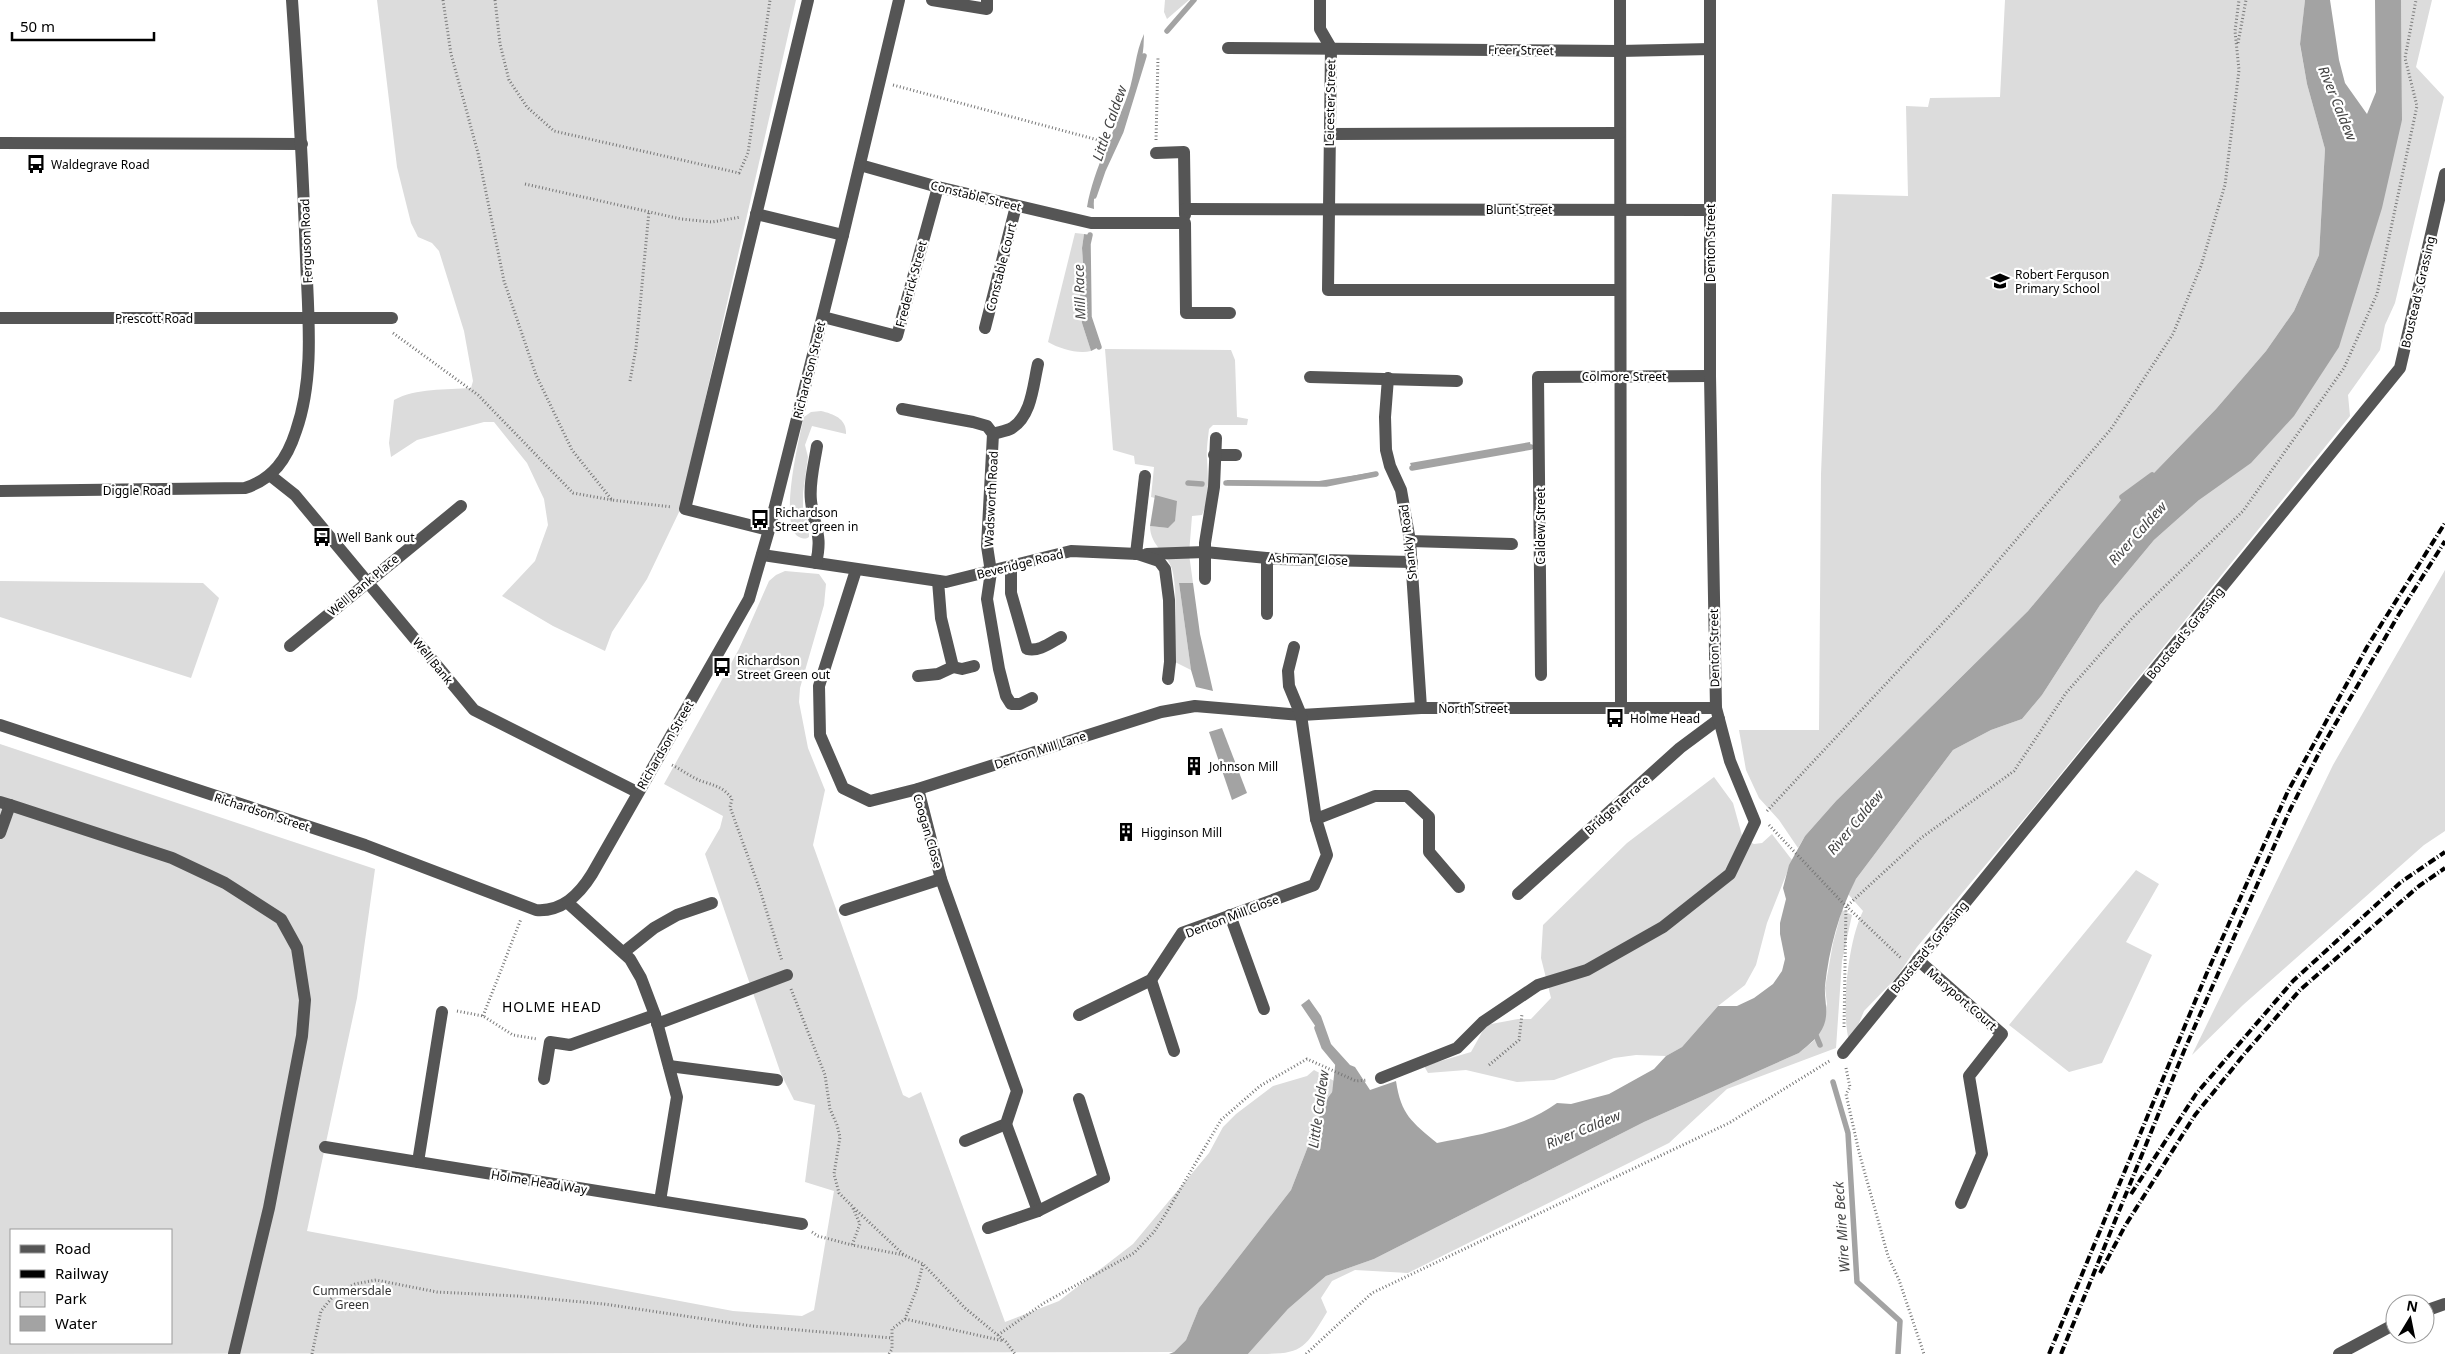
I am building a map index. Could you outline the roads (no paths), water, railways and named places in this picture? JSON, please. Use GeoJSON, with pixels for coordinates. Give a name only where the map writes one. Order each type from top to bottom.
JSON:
{"type":"FeatureCollection","features":[{"type":"Feature","properties":{"kind":"street","name":"Ferguson Road"},"geometry":{"type":"LineString","coordinates":[[271,476],[287,450],[300,417],[306,387],[308,319],[302,144],[292,0]]}},
{"type":"Feature","properties":{"kind":"street"},"geometry":{"type":"LineString","coordinates":[[769,530],[685,509],[808,0]]}},
{"type":"Feature","properties":{"kind":"street","name":"Richardson Street"},"geometry":{"type":"LineString","coordinates":[[0,726],[365,845],[525,906],[543,911],[568,903],[584,887],[592,874],[637,792],[750,599],[823,317],[899,0]]}},
{"type":"Feature","properties":{"kind":"street"},"geometry":{"type":"LineString","coordinates":[[932,0],[986,8],[987,0]]}},
{"type":"Feature","properties":{"kind":"street","name":"Leicester Street"},"geometry":{"type":"LineString","coordinates":[[1320,0],[1320,28],[1331,48],[1328,290],[1620,290]]}},
{"type":"Feature","properties":{"kind":"street"},"geometry":{"type":"LineString","coordinates":[[1620,0],[1621,708]]}},
{"type":"Feature","properties":{"kind":"street","name":"Denton Street"},"geometry":{"type":"LineString","coordinates":[[1381,1078],[1457,1048],[1483,1022],[1538,985],[1587,970],[1663,927],[1730,874],[1755,822],[1730,761],[1717,713],[1710,376],[1710,0]]}},
{"type":"Feature","properties":{"kind":"street","name":"Freer Street"},"geometry":{"type":"LineString","coordinates":[[1228,48],[1620,51],[1710,49]]}},
{"type":"Feature","properties":{"kind":"street"},"geometry":{"type":"LineString","coordinates":[[1330,134],[1620,133]]}},
{"type":"Feature","properties":{"kind":"street"},"geometry":{"type":"LineString","coordinates":[[0,142],[302,144]]}},
{"type":"Feature","properties":{"kind":"street"},"geometry":{"type":"LineString","coordinates":[[1156,153],[1184,152],[1189,209],[1186,223],[1186,313],[1230,313]]}},
{"type":"Feature","properties":{"kind":"street","name":"Constable Street"},"geometry":{"type":"LineString","coordinates":[[860,165],[938,187],[1091,223],[1186,223]]}},
{"type":"Feature","properties":{"kind":"street","name":"Boustead's Grassing"},"geometry":{"type":"LineString","coordinates":[[1843,1053],[2400,368],[2445,174]]}},
{"type":"Feature","properties":{"kind":"street","name":"Frederick Street"},"geometry":{"type":"LineString","coordinates":[[823,317],[896,336],[938,187]]}},
{"type":"Feature","properties":{"kind":"street","name":"Constable Court"},"geometry":{"type":"LineString","coordinates":[[985,328],[1016,206]]}},
{"type":"Feature","properties":{"kind":"street","name":"Blunt Street"},"geometry":{"type":"LineString","coordinates":[[1189,209],[1711,210]]}},
{"type":"Feature","properties":{"kind":"street"},"geometry":{"type":"LineString","coordinates":[[756,214],[843,235]]}},
{"type":"Feature","properties":{"kind":"street","name":"Prescott Road"},"geometry":{"type":"LineString","coordinates":[[0,318],[392,318]]}},
{"type":"Feature","properties":{"kind":"street"},"geometry":{"type":"LineString","coordinates":[[993,434],[1011,429],[1022,420],[1028,407],[1038,364]]}},
{"type":"Feature","properties":{"kind":"street","name":"Colmore Street"},"geometry":{"type":"LineString","coordinates":[[1538,377],[1620,375],[1710,376]]}},
{"type":"Feature","properties":{"kind":"street"},"geometry":{"type":"LineString","coordinates":[[1310,377],[1457,381]]}},
{"type":"Feature","properties":{"kind":"street","name":"Caldew Street"},"geometry":{"type":"LineString","coordinates":[[1538,377],[1541,675]]}},
{"type":"Feature","properties":{"kind":"street","name":"Shankly Road"},"geometry":{"type":"LineString","coordinates":[[1388,378],[1385,417],[1386,450],[1390,466],[1401,490],[1410,541],[1421,708]]}},
{"type":"Feature","properties":{"kind":"street","name":"Wadsworth Road"},"geometry":{"type":"LineString","coordinates":[[902,409],[980,424],[987,426],[993,434],[988,546],[991,572],[987,599],[999,669],[1006,696],[1011,704],[1020,704],[1032,698]]}},
{"type":"Feature","properties":{"kind":"street"},"geometry":{"type":"LineString","coordinates":[[1205,579],[1206,525],[1214,487],[1216,438]]}},
{"type":"Feature","properties":{"kind":"street"},"geometry":{"type":"LineString","coordinates":[[816,563],[820,543],[811,502],[810,483],[817,446]]}},
{"type":"Feature","properties":{"kind":"street"},"geometry":{"type":"LineString","coordinates":[[1214,455],[1236,455]]}},
{"type":"Feature","properties":{"kind":"street","name":"Diggle Road"},"geometry":{"type":"LineString","coordinates":[[0,491],[246,488],[260,483],[271,476]]}},
{"type":"Feature","properties":{"kind":"street","name":"Well Bank"},"geometry":{"type":"LineString","coordinates":[[271,476],[295,495],[474,710],[637,792]]}},
{"type":"Feature","properties":{"kind":"street"},"geometry":{"type":"LineString","coordinates":[[1137,554],[1145,476]]}},
{"type":"Feature","properties":{"kind":"street","name":"Well Bank Place"},"geometry":{"type":"LineString","coordinates":[[290,646],[367,580],[460,506]]}},
{"type":"Feature","properties":{"kind":"street"},"geometry":{"type":"LineString","coordinates":[[1410,541],[1512,544]]}},
{"type":"Feature","properties":{"kind":"street","name":"Beveridge Road"},"geometry":{"type":"LineString","coordinates":[[762,555],[946,582],[991,572],[1070,550],[1137,554],[1159,561],[1165,569],[1169,600],[1170,662],[1168,678]]}},
{"type":"Feature","properties":{"kind":"street","name":"Ashman Close"},"geometry":{"type":"LineString","coordinates":[[1137,554],[1205,552],[1267,558],[1412,562]]}},
{"type":"Feature","properties":{"kind":"street"},"geometry":{"type":"LineString","coordinates":[[1267,558],[1267,614]]}},
{"type":"Feature","properties":{"kind":"street"},"geometry":{"type":"LineString","coordinates":[[1010,566],[1011,593],[1026,649],[1041,648],[1061,637]]}},
{"type":"Feature","properties":{"kind":"street","name":"Coogan Close"},"geometry":{"type":"LineString","coordinates":[[856,570],[819,686],[820,735],[843,788],[870,801],[918,789],[941,879],[1017,1092],[1006,1124]]}},
{"type":"Feature","properties":{"kind":"street"},"geometry":{"type":"LineString","coordinates":[[938,581],[941,618],[953,667]]}},
{"type":"Feature","properties":{"kind":"street","name":"Denton Mill Close"},"geometry":{"type":"LineString","coordinates":[[1151,980],[1182,933],[1314,885],[1327,855],[1316,819],[1301,715],[1289,686],[1288,671],[1294,646]]}},
{"type":"Feature","properties":{"kind":"street"},"geometry":{"type":"LineString","coordinates":[[918,676],[938,674],[953,667],[962,669],[974,666]]}},
{"type":"Feature","properties":{"kind":"street","name":"Denton Mill Lane"},"geometry":{"type":"LineString","coordinates":[[918,789],[1161,712],[1196,706],[1230,710]]}},
{"type":"Feature","properties":{"kind":"street","name":"North Street"},"geometry":{"type":"LineString","coordinates":[[1230,710],[1301,715],[1421,708],[1621,708],[1717,713]]}},
{"type":"Feature","properties":{"kind":"street","name":"Bridge Terrace"},"geometry":{"type":"LineString","coordinates":[[1518,894],[1717,713]]}},
{"type":"Feature","properties":{"kind":"street"},"geometry":{"type":"LineString","coordinates":[[1316,819],[1375,796],[1407,796],[1429,817],[1429,852],[1459,887]]}},
{"type":"Feature","properties":{"kind":"street"},"geometry":{"type":"LineString","coordinates":[[0,833],[5,803],[172,858],[224,883],[281,919],[296,948],[305,1000],[302,1036],[269,1208],[234,1354]]}},
{"type":"Feature","properties":{"kind":"street","name":"Coogan Close"},"geometry":{"type":"LineString","coordinates":[[845,910],[941,879]]}},
{"type":"Feature","properties":{"kind":"street"},"geometry":{"type":"LineString","coordinates":[[568,903],[624,952],[641,978],[656,1019],[677,1097],[660,1201]]}},
{"type":"Feature","properties":{"kind":"street"},"geometry":{"type":"LineString","coordinates":[[624,952],[654,928],[677,915],[712,903]]}},
{"type":"Feature","properties":{"kind":"street"},"geometry":{"type":"LineString","coordinates":[[1230,915],[1264,1009]]}},
{"type":"Feature","properties":{"kind":"street","name":"Maryport Court"},"geometry":{"type":"LineString","coordinates":[[1915,964],[2002,1034],[1969,1076],[1982,1154],[1961,1203]]}},
{"type":"Feature","properties":{"kind":"street"},"geometry":{"type":"LineString","coordinates":[[544,1079],[550,1042],[570,1045],[656,1019],[787,975]]}},
{"type":"Feature","properties":{"kind":"street"},"geometry":{"type":"LineString","coordinates":[[1079,1014],[1151,980],[1174,1051]]}},
{"type":"Feature","properties":{"kind":"street"},"geometry":{"type":"LineString","coordinates":[[418,1162],[442,1012]]}},
{"type":"Feature","properties":{"kind":"street"},"geometry":{"type":"LineString","coordinates":[[669,1066],[777,1080]]}},
{"type":"Feature","properties":{"kind":"street"},"geometry":{"type":"LineString","coordinates":[[988,1228],[1038,1210],[1104,1178],[1080,1099]]}},
{"type":"Feature","properties":{"kind":"street"},"geometry":{"type":"LineString","coordinates":[[966,1141],[1006,1124],[1038,1210]]}},
{"type":"Feature","properties":{"kind":"street","name":"Holme Head Way"},"geometry":{"type":"LineString","coordinates":[[324,1147],[802,1224]]}},
{"type":"Feature","properties":{"kind":"street"},"geometry":{"type":"LineString","coordinates":[[2339,1354],[2385,1329]]}},
{"type":"Feature","properties":{"kind":"water","name":"River Caldew"},"geometry":{"type":"Polygon","coordinates":[[[2305,0],[2330,0],[2339,60],[2345,83],[2367,114],[2376,92],[2375,0],[2401,0],[2402,120],[2382,208],[2339,347],[2294,416],[2251,463],[2199,500],[2154,540],[2100,605],[2042,695],[2022,719],[1991,730],[1953,750],[1856,879],[1840,918],[1832,945],[1825,986],[1825,1020],[1822,1030],[1817,1037],[1799,1053],[1644,1122],[1374,1259],[1326,1276],[1288,1309],[1248,1354],[1169,1354],[1174,1352],[1186,1340],[1199,1308],[1291,1190],[1326,1100],[1336,1087],[1337,1064],[1329,1055],[1320,1033],[1301,1005],[1309,999],[1321,1016],[1331,1044],[1350,1065],[1355,1067],[1370,1090],[1396,1081],[1401,1102],[1409,1117],[1437,1143],[1515,1125],[1544,1112],[1557,1103],[1571,1104],[1609,1094],[1654,1069],[1666,1056],[1682,1047],[1718,1006],[1737,1006],[1754,998],[1773,984],[1782,971],[1785,959],[1780,934],[1780,923],[1786,899],[1783,888],[1789,865],[1805,836],[1836,801],[2028,611],[2126,494],[2152,475],[2216,409],[2266,351],[2294,311],[2319,255],[2325,149],[2307,84],[2300,44],[2305,0]]]}},
{"type":"Feature","properties":{"kind":"water"},"geometry":{"type":"Polygon","coordinates":[[[1144,34],[1140,71],[1130,108],[1099,179],[1094,199],[1094,209],[1087,207],[1100,163],[1128,94],[1144,34]]]}},
{"type":"Feature","properties":{"kind":"water"},"geometry":{"type":"Polygon","coordinates":[[[1084,234],[1090,235],[1088,244],[1089,317],[1099,347],[1091,351],[1082,323],[1079,300],[1084,278],[1082,248],[1084,234]]]}},
{"type":"Feature","properties":{"kind":"water"},"geometry":{"type":"Polygon","coordinates":[[[1530,442],[1531,447],[1412,468],[1410,463],[1530,442]]]}},
{"type":"Feature","properties":{"kind":"water"},"geometry":{"type":"Polygon","coordinates":[[[1375,472],[1376,474],[1326,484],[1226,483],[1227,480],[1319,481],[1375,472]]]}},
{"type":"Feature","properties":{"kind":"water"},"geometry":{"type":"Polygon","coordinates":[[[1155,495],[1177,501],[1175,521],[1168,528],[1150,526],[1155,495]]]}},
{"type":"Feature","properties":{"kind":"water"},"geometry":{"type":"Polygon","coordinates":[[[1179,583],[1193,583],[1200,634],[1213,691],[1196,687],[1191,670],[1179,583]]]}},
{"type":"Feature","properties":{"kind":"water"},"geometry":{"type":"Polygon","coordinates":[[[1222,728],[1247,793],[1232,800],[1209,732],[1222,728]]]}},
{"type":"Feature","properties":{"kind":"waterway","name":"Mill Race"},"geometry":{"type":"LineString","coordinates":[[1167,31],[1194,0]]}},
{"type":"Feature","properties":{"kind":"waterway","name":"Little Caldew"},"geometry":{"type":"LineString","coordinates":[[1094,196],[1103,170],[1121,131],[1144,56]]}},
{"type":"Feature","properties":{"kind":"waterway","name":"Mill Race"},"geometry":{"type":"LineString","coordinates":[[1090,235],[1088,244],[1089,317],[1099,347]]}},
{"type":"Feature","properties":{"kind":"waterway"},"geometry":{"type":"LineString","coordinates":[[1412,468],[1531,447]]}},
{"type":"Feature","properties":{"kind":"waterway"},"geometry":{"type":"LineString","coordinates":[[1226,483],[1326,484],[1376,474]]}},
{"type":"Feature","properties":{"kind":"waterway"},"geometry":{"type":"LineString","coordinates":[[2122,497],[2152,475]]}},
{"type":"Feature","properties":{"kind":"waterway"},"geometry":{"type":"LineString","coordinates":[[1188,483],[1202,484]]}},
{"type":"Feature","properties":{"kind":"waterway","name":"Little Caldew"},"geometry":{"type":"LineString","coordinates":[[1317,1028],[1324,1047],[1338,1064],[1335,1092]]}},
{"type":"Feature","properties":{"kind":"waterway","name":"Wire Mire Beck"},"geometry":{"type":"LineString","coordinates":[[1815,1033],[1820,1045]]}},
{"type":"Feature","properties":{"kind":"waterway","name":"Wire Mire Beck"},"geometry":{"type":"LineString","coordinates":[[1833,1082],[1848,1133],[1857,1282],[1900,1321],[1898,1354]]}},
{"type":"Feature","properties":{"kind":"railway"},"geometry":{"type":"LineString","coordinates":[[2049,1354],[2206,975],[2288,791],[2367,647],[2445,523]]}},
{"type":"Feature","properties":{"kind":"railway"},"geometry":{"type":"LineString","coordinates":[[2061,1354],[2184,1051],[2290,810],[2322,747],[2399,614],[2445,541]]}},
{"type":"Feature","properties":{"kind":"railway"},"geometry":{"type":"LineString","coordinates":[[2131,1194],[2196,1094],[2293,981],[2401,882],[2445,852]]}},
{"type":"Feature","properties":{"kind":"railway"},"geometry":{"type":"LineString","coordinates":[[2100,1273],[2125,1226],[2195,1115],[2246,1052],[2300,990],[2419,886],[2445,868]]}},
{"type":"Feature","properties":{"kind":"place","name":"Waldegrave Road"},"geometry":{"type":"Point","coordinates":[36,164]}},
{"type":"Feature","properties":{"kind":"place","name":"Robert Ferguson Primary School"},"geometry":{"type":"Point","coordinates":[2000,281]}},
{"type":"Feature","properties":{"kind":"place","name":"Richardson Street green in"},"geometry":{"type":"Point","coordinates":[760,519]}},
{"type":"Feature","properties":{"kind":"place","name":"Well Bank out"},"geometry":{"type":"Point","coordinates":[322,537]}},
{"type":"Feature","properties":{"kind":"place","name":"Richardson Street Green out"},"geometry":{"type":"Point","coordinates":[722,667]}},
{"type":"Feature","properties":{"kind":"place","name":"Holme Head"},"geometry":{"type":"Point","coordinates":[1615,718]}},
{"type":"Feature","properties":{"kind":"place","name":"Johnson Mill"},"geometry":{"type":"Point","coordinates":[1194,766]}},
{"type":"Feature","properties":{"kind":"place","name":"Higginson Mill"},"geometry":{"type":"Point","coordinates":[1126,832]}},
{"type":"Feature","properties":{"kind":"district","name":"HOLME HEAD"},"geometry":{"type":"Point","coordinates":[552,1006]}},
{"type":"Feature","properties":{"kind":"park label","name":"Cummersdale Green"},"geometry":{"type":"Point","coordinates":[352,1297]}}]}
